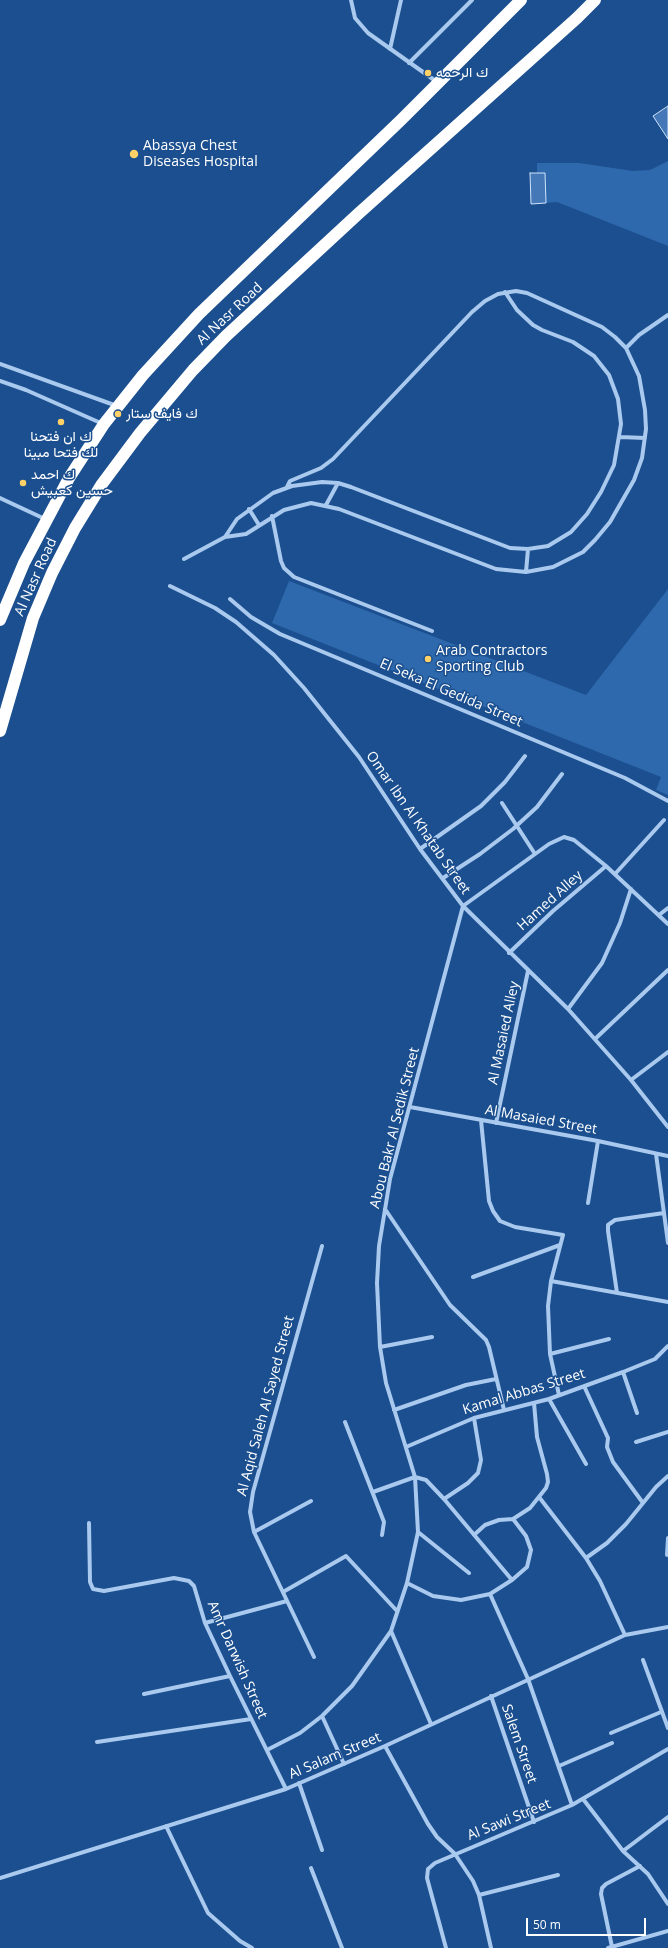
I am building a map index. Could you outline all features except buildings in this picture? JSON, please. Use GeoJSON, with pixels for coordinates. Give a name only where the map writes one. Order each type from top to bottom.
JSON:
{"type":"FeatureCollection","features":[{"type":"Feature","properties":{"kind":"highway","name":"Al Nasr Road"},"geometry":{"type":"LineString","coordinates":[[0,620],[24,562],[68,478],[104,424],[147,369],[185,329],[402,119],[437,82],[521,0]]}},
{"type":"Feature","properties":{"kind":"highway","name":"Al Nasr Road"},"geometry":{"type":"LineString","coordinates":[[0,730],[33,618],[52,573],[75,528],[102,484],[140,433],[193,370],[226,336],[358,214],[577,18],[594,0]]}},
{"type":"Feature","properties":{"kind":"street"},"geometry":{"type":"LineString","coordinates":[[351,0],[355,18],[368,33],[437,82]]}},
{"type":"Feature","properties":{"kind":"street"},"geometry":{"type":"LineString","coordinates":[[390,49],[401,0]]}},
{"type":"Feature","properties":{"kind":"street"},"geometry":{"type":"LineString","coordinates":[[409,63],[472,0]]}},
{"type":"Feature","properties":{"kind":"street"},"geometry":{"type":"LineString","coordinates":[[184,559],[225,537],[246,534],[272,516],[293,506],[302,504],[326,505],[484,565],[508,571],[526,572],[553,567],[582,552],[595,540],[622,502],[634,480],[642,458],[645,438],[645,410],[639,376],[626,348],[602,327],[522,291],[505,292],[491,297],[479,305],[333,459],[321,468],[290,481],[287,487]]}},
{"type":"Feature","properties":{"kind":"street"},"geometry":{"type":"LineString","coordinates":[[225,537],[237,519],[272,493],[287,487],[312,482],[338,483],[498,545],[510,548],[528,550],[548,546],[560,540],[580,523],[607,483],[614,465],[620,437],[621,424],[615,387],[602,365],[584,348],[533,325],[517,310],[505,292]]}},
{"type":"Feature","properties":{"kind":"street"},"geometry":{"type":"LineString","coordinates":[[626,348],[639,335],[668,316]]}},
{"type":"Feature","properties":{"kind":"street"},"geometry":{"type":"LineString","coordinates":[[0,364],[117,407]]}},
{"type":"Feature","properties":{"kind":"street"},"geometry":{"type":"LineString","coordinates":[[0,381],[26,390],[104,424]]}},
{"type":"Feature","properties":{"kind":"street"},"geometry":{"type":"LineString","coordinates":[[620,437],[645,438]]}},
{"type":"Feature","properties":{"kind":"street"},"geometry":{"type":"LineString","coordinates":[[326,505],[338,483]]}},
{"type":"Feature","properties":{"kind":"street"},"geometry":{"type":"LineString","coordinates":[[0,498],[46,519]]}},
{"type":"Feature","properties":{"kind":"street"},"geometry":{"type":"LineString","coordinates":[[249,509],[258,525]]}},
{"type":"Feature","properties":{"kind":"street"},"geometry":{"type":"LineString","coordinates":[[272,516],[280,560],[284,568],[294,577],[432,631]]}},
{"type":"Feature","properties":{"kind":"street"},"geometry":{"type":"LineString","coordinates":[[526,572],[528,550]]}},
{"type":"Feature","properties":{"kind":"street","name":"Omar Ibn Al Khatab Street"},"geometry":{"type":"LineString","coordinates":[[170,586],[199,599],[236,622],[274,655],[313,699],[359,757],[420,849],[463,906],[509,953],[568,1009],[631,1080],[668,1127]]}},
{"type":"Feature","properties":{"kind":"street","name":"El Seka El Gedida Street"},"geometry":{"type":"LineString","coordinates":[[230,599],[251,617],[280,634],[625,778],[668,801]]}},
{"type":"Feature","properties":{"kind":"street"},"geometry":{"type":"LineString","coordinates":[[420,849],[481,806],[505,782],[525,756]]}},
{"type":"Feature","properties":{"kind":"street"},"geometry":{"type":"LineString","coordinates":[[443,878],[480,854],[518,825],[537,807],[562,774]]}},
{"type":"Feature","properties":{"kind":"street"},"geometry":{"type":"LineString","coordinates":[[502,803],[518,825],[535,854]]}},
{"type":"Feature","properties":{"kind":"street"},"geometry":{"type":"LineString","coordinates":[[615,874],[664,820]]}},
{"type":"Feature","properties":{"kind":"street"},"geometry":{"type":"LineString","coordinates":[[463,906],[549,844],[564,837],[574,840],[606,866],[668,924]]}},
{"type":"Feature","properties":{"kind":"street","name":"Hamed Alley"},"geometry":{"type":"LineString","coordinates":[[509,953],[553,911],[606,866]]}},
{"type":"Feature","properties":{"kind":"street"},"geometry":{"type":"LineString","coordinates":[[568,1009],[602,963],[620,923],[631,889]]}},
{"type":"Feature","properties":{"kind":"street","name":"Abou Bakr Al Sedik Street"},"geometry":{"type":"LineString","coordinates":[[267,1750],[300,1733],[322,1716],[352,1686],[391,1631],[407,1583],[418,1532],[415,1477],[386,1383],[380,1347],[377,1283],[379,1246],[390,1179],[463,906]]}},
{"type":"Feature","properties":{"kind":"street"},"geometry":{"type":"LineString","coordinates":[[659,915],[668,908]]}},
{"type":"Feature","properties":{"kind":"street","name":"Al Masaied Alley"},"geometry":{"type":"LineString","coordinates":[[496,1123],[528,971]]}},
{"type":"Feature","properties":{"kind":"street"},"geometry":{"type":"LineString","coordinates":[[595,1039],[668,972]]}},
{"type":"Feature","properties":{"kind":"street"},"geometry":{"type":"LineString","coordinates":[[631,1080],[668,1052]]}},
{"type":"Feature","properties":{"kind":"street","name":"Al Masaied Street"},"geometry":{"type":"LineString","coordinates":[[410,1107],[598,1141],[668,1156]]}},
{"type":"Feature","properties":{"kind":"street"},"geometry":{"type":"LineString","coordinates":[[481,1120],[489,1201],[493,1212],[500,1220],[514,1227],[563,1235],[551,1281],[548,1306],[550,1354],[559,1396]]}},
{"type":"Feature","properties":{"kind":"street"},"geometry":{"type":"LineString","coordinates":[[588,1203],[598,1141]]}},
{"type":"Feature","properties":{"kind":"street"},"geometry":{"type":"LineString","coordinates":[[656,1154],[668,1243]]}},
{"type":"Feature","properties":{"kind":"street"},"geometry":{"type":"LineString","coordinates":[[385,1209],[450,1305],[486,1340],[489,1346],[504,1410]]}},
{"type":"Feature","properties":{"kind":"street"},"geometry":{"type":"LineString","coordinates":[[618,1293],[608,1225],[614,1220],[664,1214]]}},
{"type":"Feature","properties":{"kind":"street"},"geometry":{"type":"LineString","coordinates":[[473,1277],[560,1245]]}},
{"type":"Feature","properties":{"kind":"street","name":"Al Aqid Saleh Al Sayed Street"},"geometry":{"type":"LineString","coordinates":[[314,1657],[254,1532],[250,1512],[253,1492],[322,1246]]}},
{"type":"Feature","properties":{"kind":"street"},"geometry":{"type":"LineString","coordinates":[[551,1281],[668,1302]]}},
{"type":"Feature","properties":{"kind":"street"},"geometry":{"type":"LineString","coordinates":[[380,1347],[432,1337]]}},
{"type":"Feature","properties":{"kind":"street"},"geometry":{"type":"LineString","coordinates":[[550,1354],[609,1339]]}},
{"type":"Feature","properties":{"kind":"street","name":"Kamal Abbas Street"},"geometry":{"type":"LineString","coordinates":[[406,1447],[474,1418],[559,1396],[623,1372],[655,1359],[668,1346]]}},
{"type":"Feature","properties":{"kind":"street"},"geometry":{"type":"LineString","coordinates":[[623,1372],[637,1413]]}},
{"type":"Feature","properties":{"kind":"street"},"geometry":{"type":"LineString","coordinates":[[394,1410],[466,1385],[496,1379]]}},
{"type":"Feature","properties":{"kind":"street"},"geometry":{"type":"LineString","coordinates":[[584,1386],[608,1438],[607,1447],[613,1462],[643,1503]]}},
{"type":"Feature","properties":{"kind":"street"},"geometry":{"type":"LineString","coordinates":[[549,1399],[586,1464]]}},
{"type":"Feature","properties":{"kind":"street"},"geometry":{"type":"LineString","coordinates":[[474,1535],[485,1525],[499,1520],[513,1518],[530,1508],[546,1488],[548,1478],[537,1437],[534,1403]]}},
{"type":"Feature","properties":{"kind":"street"},"geometry":{"type":"LineString","coordinates":[[444,1499],[468,1483],[478,1473],[481,1460],[474,1418]]}},
{"type":"Feature","properties":{"kind":"street"},"geometry":{"type":"LineString","coordinates":[[345,1422],[384,1522],[382,1535]]}},
{"type":"Feature","properties":{"kind":"street"},"geometry":{"type":"LineString","coordinates":[[636,1442],[668,1432]]}},
{"type":"Feature","properties":{"kind":"street"},"geometry":{"type":"LineString","coordinates":[[586,1558],[607,1543],[626,1524],[656,1486],[668,1476]]}},
{"type":"Feature","properties":{"kind":"street"},"geometry":{"type":"LineString","coordinates":[[373,1492],[415,1477],[426,1480],[444,1499],[512,1580]]}},
{"type":"Feature","properties":{"kind":"street"},"geometry":{"type":"LineString","coordinates":[[539,1497],[586,1558],[600,1581],[625,1635]]}},
{"type":"Feature","properties":{"kind":"street"},"geometry":{"type":"LineString","coordinates":[[254,1532],[311,1501]]}},
{"type":"Feature","properties":{"kind":"street"},"geometry":{"type":"LineString","coordinates":[[407,1583],[433,1596],[462,1600],[490,1594],[512,1580],[527,1567],[531,1550],[526,1536],[513,1518]]}},
{"type":"Feature","properties":{"kind":"street","name":"Amr Darwish Street"},"geometry":{"type":"LineString","coordinates":[[89,1522],[90,1582],[93,1589],[104,1591],[174,1578],[189,1581],[194,1586],[205,1623],[286,1789]]}},
{"type":"Feature","properties":{"kind":"street"},"geometry":{"type":"LineString","coordinates":[[418,1532],[469,1573]]}},
{"type":"Feature","properties":{"kind":"street"},"geometry":{"type":"LineString","coordinates":[[667,1555],[668,1538]]}},
{"type":"Feature","properties":{"kind":"street"},"geometry":{"type":"LineString","coordinates":[[283,1592],[346,1556],[397,1611]]}},
{"type":"Feature","properties":{"kind":"street"},"geometry":{"type":"LineString","coordinates":[[490,1594],[528,1679],[572,1805]]}},
{"type":"Feature","properties":{"kind":"street"},"geometry":{"type":"LineString","coordinates":[[205,1623],[287,1602]]}},
{"type":"Feature","properties":{"kind":"street","name":"Al Salam Street"},"geometry":{"type":"LineString","coordinates":[[0,1878],[286,1789],[299,1782],[385,1746],[625,1635],[668,1627]]}},
{"type":"Feature","properties":{"kind":"street"},"geometry":{"type":"LineString","coordinates":[[391,1631],[431,1724]]}},
{"type":"Feature","properties":{"kind":"street"},"geometry":{"type":"LineString","coordinates":[[643,1660],[668,1728]]}},
{"type":"Feature","properties":{"kind":"street"},"geometry":{"type":"LineString","coordinates":[[144,1694],[230,1676]]}},
{"type":"Feature","properties":{"kind":"street","name":"Salem Street"},"geometry":{"type":"LineString","coordinates":[[491,1696],[534,1822]]}},
{"type":"Feature","properties":{"kind":"street"},"geometry":{"type":"LineString","coordinates":[[612,1733],[661,1712]]}},
{"type":"Feature","properties":{"kind":"street"},"geometry":{"type":"LineString","coordinates":[[322,1716],[344,1764]]}},
{"type":"Feature","properties":{"kind":"street"},"geometry":{"type":"LineString","coordinates":[[97,1742],[251,1719]]}},
{"type":"Feature","properties":{"kind":"street"},"geometry":{"type":"LineString","coordinates":[[559,1766],[612,1743]]}},
{"type":"Feature","properties":{"kind":"street"},"geometry":{"type":"LineString","coordinates":[[385,1746],[428,1824],[437,1837],[456,1854],[472,1880],[479,1895],[491,1948]]}},
{"type":"Feature","properties":{"kind":"street","name":"Al Sawi Street"},"geometry":{"type":"LineString","coordinates":[[446,1948],[427,1878],[428,1869],[435,1863],[572,1805],[668,1749]]}},
{"type":"Feature","properties":{"kind":"street"},"geometry":{"type":"LineString","coordinates":[[299,1782],[322,1850]]}},
{"type":"Feature","properties":{"kind":"street"},"geometry":{"type":"LineString","coordinates":[[583,1799],[623,1851],[648,1874],[668,1904]]}},
{"type":"Feature","properties":{"kind":"street"},"geometry":{"type":"LineString","coordinates":[[623,1851],[668,1817]]}},
{"type":"Feature","properties":{"kind":"street"},"geometry":{"type":"LineString","coordinates":[[166,1826],[208,1913],[240,1942],[252,1948]]}},
{"type":"Feature","properties":{"kind":"street"},"geometry":{"type":"LineString","coordinates":[[640,1866],[606,1884],[602,1888],[601,1894],[610,1947],[625,1946],[668,1931]]}},
{"type":"Feature","properties":{"kind":"street"},"geometry":{"type":"LineString","coordinates":[[311,1868],[342,1948]]}},
{"type":"Feature","properties":{"kind":"street"},"geometry":{"type":"LineString","coordinates":[[479,1895],[558,1875]]}},
{"type":"Feature","properties":{"kind":"shaded area"},"geometry":{"type":"Polygon","coordinates":[[[668,161],[668,246],[557,202],[531,204],[530,173],[537,173],[537,163],[579,163],[633,171],[650,170],[668,161]]]}},
{"type":"Feature","properties":{"kind":"shaded area","name":"Arab Contractors Sporting Club"},"geometry":{"type":"Polygon","coordinates":[[[289,581],[586,695],[668,589],[668,795],[656,790],[661,777],[272,623],[289,581]]]}},
{"type":"Feature","properties":{"kind":"place","name":"ك الرحمه"},"geometry":{"type":"Point","coordinates":[428,73]}},
{"type":"Feature","properties":{"kind":"place","name":"Abassya Chest Diseases Hospital"},"geometry":{"type":"Point","coordinates":[134,154]}},
{"type":"Feature","properties":{"kind":"place","name":"ك فايف ستار"},"geometry":{"type":"Point","coordinates":[118,414]}},
{"type":"Feature","properties":{"kind":"place","name":"ك ان فتحنا لك فتحا مبينا"},"geometry":{"type":"Point","coordinates":[61,422]}},
{"type":"Feature","properties":{"kind":"place","name":"ك احمد حسين كعبيش"},"geometry":{"type":"Point","coordinates":[23,483]}},
{"type":"Feature","properties":{"kind":"place","name":"Arab Contractors Sporting Club"},"geometry":{"type":"Point","coordinates":[428,659]}}]}
